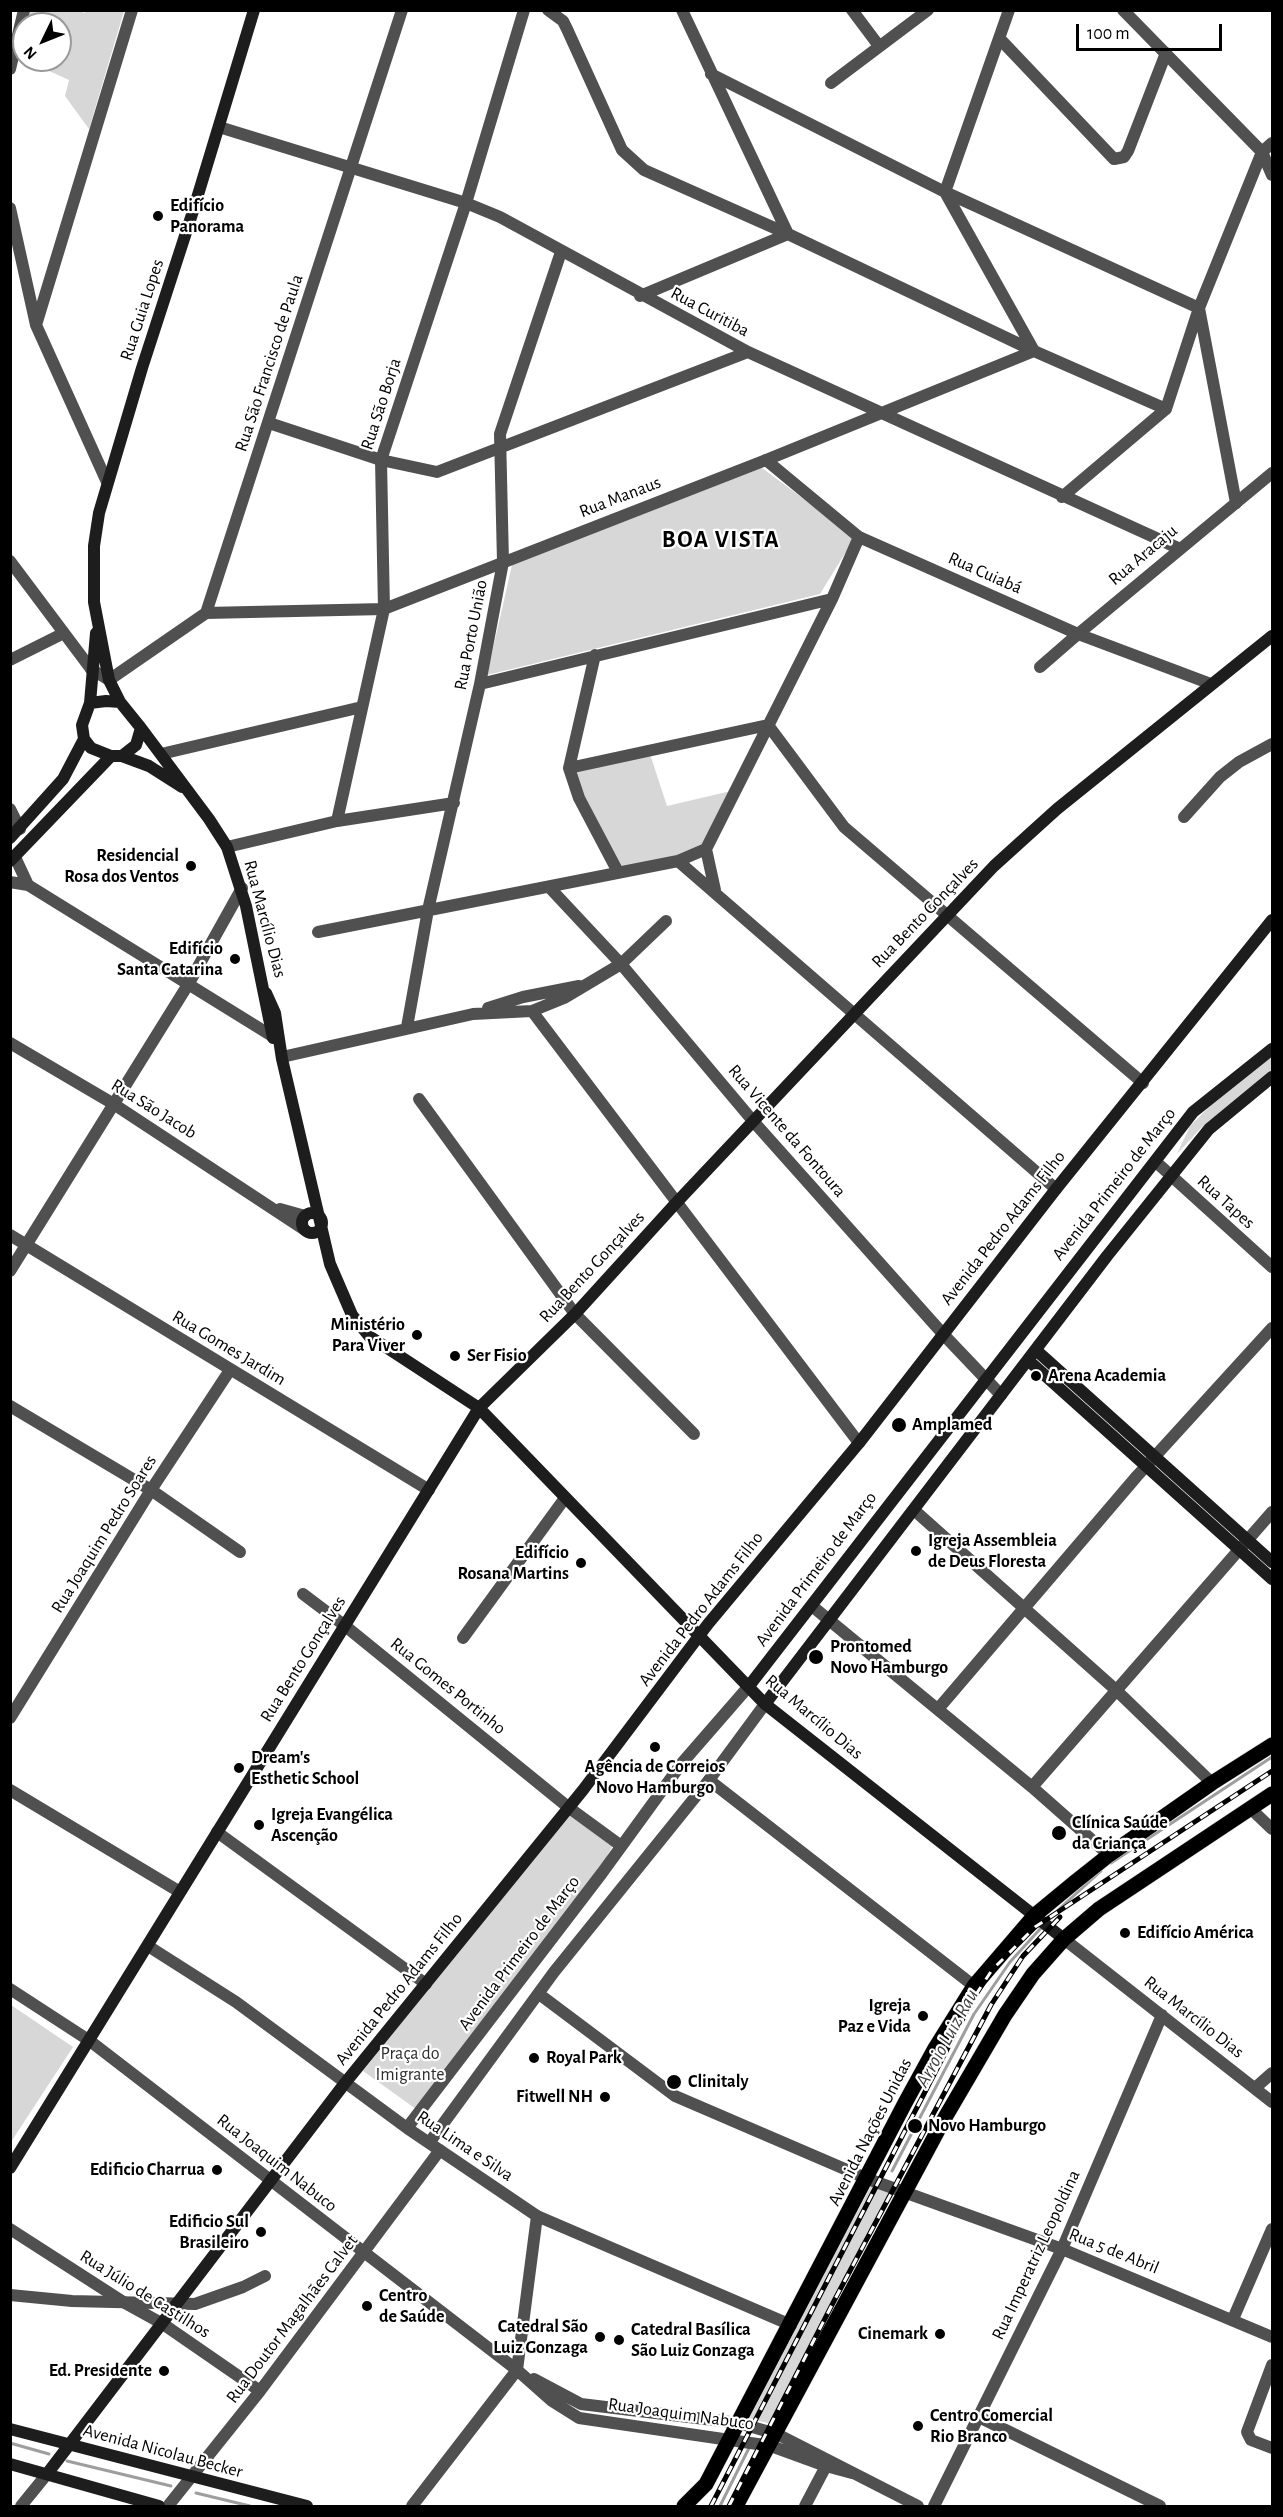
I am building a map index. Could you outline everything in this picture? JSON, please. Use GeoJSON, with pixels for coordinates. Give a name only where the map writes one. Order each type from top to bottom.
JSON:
{"type":"FeatureCollection","features":[{"type":"Feature","properties":{"kind":"main road","name":"Rua Guia Lopes"},"geometry":{"type":"LineString","coordinates":[[120,702],[109,680],[97,626],[94,602],[94,546],[107,482],[254,10]]}},
{"type":"Feature","properties":{"kind":"main road","name":"Rua Guia Lopes"},"geometry":{"type":"LineString","coordinates":[[90,703],[91,669],[97,626]]}},
{"type":"Feature","properties":{"kind":"main road","name":"Rua Bento Gonçalves"},"geometry":{"type":"LineString","coordinates":[[10,2168],[479,1408],[575,1314],[946,915],[1045,819],[1272,636]]}},
{"type":"Feature","properties":{"kind":"main road"},"geometry":{"type":"LineString","coordinates":[[13,859],[117,756],[136,745],[141,728],[120,702],[90,703],[82,725],[84,740],[91,748],[117,756]]}},
{"type":"Feature","properties":{"kind":"main road","name":"Rua Marcílio Dias"},"geometry":{"type":"LineString","coordinates":[[141,728],[191,793],[227,847],[242,888],[266,993],[267,1016],[272,1036],[282,1057]]}},
{"type":"Feature","properties":{"kind":"main road"},"geometry":{"type":"LineString","coordinates":[[10,838],[63,779],[84,740]]}},
{"type":"Feature","properties":{"kind":"main road","name":"Rua Marcílio Dias"},"geometry":{"type":"LineString","coordinates":[[117,756],[149,766],[191,793]]}},
{"type":"Feature","properties":{"kind":"main road","name":"Avenida Pedro Adams Filho"},"geometry":{"type":"LineString","coordinates":[[68,2445],[163,2324],[345,2083],[568,1808],[700,1635],[859,1443],[1056,1189],[1272,920]]}},
{"type":"Feature","properties":{"kind":"main road","name":"Rua Marcílio Dias"},"geometry":{"type":"LineString","coordinates":[[266,993],[275,1013],[282,1057],[330,1264],[352,1315],[369,1336],[479,1408],[765,1704],[1064,1939]]}},
{"type":"Feature","properties":{"kind":"main road","name":"Avenida Primeiro de Março"},"geometry":{"type":"LineString","coordinates":[[748,1686],[1193,1112],[1272,1049]]}},
{"type":"Feature","properties":{"kind":"main road"},"geometry":{"type":"LineString","coordinates":[[765,1704],[1033,1356],[1107,1256],[1209,1129],[1234,1106],[1272,1077]]}},
{"type":"Feature","properties":{"kind":"main road","name":"Rua Marcílio Dias"},"geometry":{"type":"LineString","coordinates":[[310,1179],[306,1215],[302,1225],[330,1264]]}},
{"type":"Feature","properties":{"kind":"main road"},"geometry":{"type":"LineString","coordinates":[[306,1215],[315,1214],[321,1221],[317,1231],[307,1231]]}},
{"type":"Feature","properties":{"kind":"main road"},"geometry":{"type":"LineString","coordinates":[[1033,1356],[1243,1544],[1272,1579]]}},
{"type":"Feature","properties":{"kind":"main road"},"geometry":{"type":"LineString","coordinates":[[1243,1544],[1272,1562]]}},
{"type":"Feature","properties":{"kind":"main road","name":"Avenida Nações Unidas"},"geometry":{"type":"LineString","coordinates":[[684,2506],[706,2484],[934,2050],[974,1986],[1035,1915],[1110,1855],[1212,1783],[1272,1745]]}},
{"type":"Feature","properties":{"kind":"main road"},"geometry":{"type":"LineString","coordinates":[[736,2506],[774,2440],[851,2289],[1005,2015],[1033,1974],[1064,1939],[1099,1909],[1272,1794]]}},
{"type":"Feature","properties":{"kind":"main road","name":"Avenida Nicolau Becker"},"geometry":{"type":"LineString","coordinates":[[10,2429],[307,2506]]}},
{"type":"Feature","properties":{"kind":"main road"},"geometry":{"type":"LineString","coordinates":[[46,2474],[68,2445]]}},
{"type":"Feature","properties":{"kind":"main road"},"geometry":{"type":"LineString","coordinates":[[10,2464],[159,2506]]}},
{"type":"Feature","properties":{"kind":"street"},"geometry":{"type":"LineString","coordinates":[[36,326],[132,10]]}},
{"type":"Feature","properties":{"kind":"street","name":"Rua São Francisco de Paula"},"geometry":{"type":"LineString","coordinates":[[206,613],[402,10]]}},
{"type":"Feature","properties":{"kind":"street","name":"Rua São Borja"},"geometry":{"type":"LineString","coordinates":[[337,821],[384,609],[381,460],[466,203],[524,10]]}},
{"type":"Feature","properties":{"kind":"street"},"geometry":{"type":"LineString","coordinates":[[548,10],[563,21],[622,150],[634,163],[1034,351],[1166,409]]}},
{"type":"Feature","properties":{"kind":"street"},"geometry":{"type":"LineString","coordinates":[[682,10],[788,234]]}},
{"type":"Feature","properties":{"kind":"street"},"geometry":{"type":"LineString","coordinates":[[852,10],[879,46]]}},
{"type":"Feature","properties":{"kind":"street"},"geometry":{"type":"LineString","coordinates":[[831,83],[928,10]]}},
{"type":"Feature","properties":{"kind":"street"},"geometry":{"type":"LineString","coordinates":[[1009,10],[945,192],[1034,351]]}},
{"type":"Feature","properties":{"kind":"street"},"geometry":{"type":"LineString","coordinates":[[1123,10],[1262,152],[1272,175]]}},
{"type":"Feature","properties":{"kind":"street"},"geometry":{"type":"LineString","coordinates":[[999,38],[1109,155],[1119,159],[1128,151],[1166,53]]}},
{"type":"Feature","properties":{"kind":"street"},"geometry":{"type":"LineString","coordinates":[[10,69],[12,51]]}},
{"type":"Feature","properties":{"kind":"street"},"geometry":{"type":"LineString","coordinates":[[711,74],[945,192],[1199,308]]}},
{"type":"Feature","properties":{"kind":"street","name":"Rua Curitiba"},"geometry":{"type":"LineString","coordinates":[[219,127],[466,203],[500,217],[640,296],[748,352],[1178,548]]}},
{"type":"Feature","properties":{"kind":"street"},"geometry":{"type":"LineString","coordinates":[[1062,497],[1166,409],[1199,308],[1262,152],[1272,143]]}},
{"type":"Feature","properties":{"kind":"street"},"geometry":{"type":"LineString","coordinates":[[10,208],[36,326],[107,482]]}},
{"type":"Feature","properties":{"kind":"street"},"geometry":{"type":"LineString","coordinates":[[640,296],[788,234]]}},
{"type":"Feature","properties":{"kind":"street","name":"Rua Porto União"},"geometry":{"type":"LineString","coordinates":[[407,1027],[428,910],[480,684],[503,562],[498,449],[500,434],[561,252]]}},
{"type":"Feature","properties":{"kind":"street"},"geometry":{"type":"LineString","coordinates":[[1199,308],[1236,503]]}},
{"type":"Feature","properties":{"kind":"street","name":"Rua Manaus"},"geometry":{"type":"LineString","coordinates":[[206,613],[384,609],[766,460],[1034,351]]}},
{"type":"Feature","properties":{"kind":"street"},"geometry":{"type":"LineString","coordinates":[[269,423],[381,460],[437,472],[748,352]]}},
{"type":"Feature","properties":{"kind":"street","name":"Rua Cuiabá"},"geometry":{"type":"LineString","coordinates":[[766,460],[859,537],[1078,634],[1211,684]]}},
{"type":"Feature","properties":{"kind":"street","name":"Rua Aracaju"},"geometry":{"type":"LineString","coordinates":[[1040,667],[1178,548],[1272,473]]}},
{"type":"Feature","properties":{"kind":"street"},"geometry":{"type":"LineString","coordinates":[[715,890],[706,849],[832,599],[859,537]]}},
{"type":"Feature","properties":{"kind":"street"},"geometry":{"type":"LineString","coordinates":[[10,561],[91,669],[109,680],[206,613]]}},
{"type":"Feature","properties":{"kind":"street"},"geometry":{"type":"LineString","coordinates":[[480,684],[832,599]]}},
{"type":"Feature","properties":{"kind":"street"},"geometry":{"type":"LineString","coordinates":[[10,660],[64,633]]}},
{"type":"Feature","properties":{"kind":"street"},"geometry":{"type":"LineString","coordinates":[[595,655],[569,768],[579,798],[618,872]]}},
{"type":"Feature","properties":{"kind":"street"},"geometry":{"type":"LineString","coordinates":[[161,754],[362,707]]}},
{"type":"Feature","properties":{"kind":"street"},"geometry":{"type":"LineString","coordinates":[[569,768],[768,725]]}},
{"type":"Feature","properties":{"kind":"street"},"geometry":{"type":"LineString","coordinates":[[768,725],[844,827],[1143,1083]]}},
{"type":"Feature","properties":{"kind":"street"},"geometry":{"type":"LineString","coordinates":[[1184,817],[1220,777],[1239,762],[1272,744]]}},
{"type":"Feature","properties":{"kind":"street"},"geometry":{"type":"LineString","coordinates":[[227,847],[337,821],[454,803]]}},
{"type":"Feature","properties":{"kind":"street"},"geometry":{"type":"LineString","coordinates":[[10,809],[20,829]]}},
{"type":"Feature","properties":{"kind":"street"},"geometry":{"type":"LineString","coordinates":[[318,932],[678,861],[706,849]]}},
{"type":"Feature","properties":{"kind":"street"},"geometry":{"type":"LineString","coordinates":[[13,859],[28,885]]}},
{"type":"Feature","properties":{"kind":"street"},"geometry":{"type":"LineString","coordinates":[[678,861],[715,890],[1056,1189]]}},
{"type":"Feature","properties":{"kind":"street"},"geometry":{"type":"LineString","coordinates":[[10,882],[28,885],[272,1036]]}},
{"type":"Feature","properties":{"kind":"street","name":"Rua Vicente da Fontoura"},"geometry":{"type":"LineString","coordinates":[[549,887],[621,964],[753,1121],[943,1334],[1001,1395]]}},
{"type":"Feature","properties":{"kind":"street"},"geometry":{"type":"LineString","coordinates":[[10,1270],[112,1103],[189,983],[242,888]]}},
{"type":"Feature","properties":{"kind":"street"},"geometry":{"type":"LineString","coordinates":[[473,1014],[532,1011],[564,998],[582,985],[621,964],[666,921]]}},
{"type":"Feature","properties":{"kind":"street"},"geometry":{"type":"LineString","coordinates":[[282,1057],[407,1027],[473,1014],[523,997],[582,985]]}},
{"type":"Feature","properties":{"kind":"street"},"geometry":{"type":"LineString","coordinates":[[532,1011],[859,1443]]}},
{"type":"Feature","properties":{"kind":"street","name":"Rua São Jacob"},"geometry":{"type":"LineString","coordinates":[[10,1043],[112,1103],[307,1231]]}},
{"type":"Feature","properties":{"kind":"street"},"geometry":{"type":"LineString","coordinates":[[419,1099],[575,1314],[694,1434]]}},
{"type":"Feature","properties":{"kind":"street","name":"Rua Tapes"},"geometry":{"type":"LineString","coordinates":[[1155,1162],[1272,1268]]}},
{"type":"Feature","properties":{"kind":"street","name":"Rua São Jacob"},"geometry":{"type":"LineString","coordinates":[[276,1209],[306,1215]]}},
{"type":"Feature","properties":{"kind":"street","name":"Rua Gomes Jardim"},"geometry":{"type":"LineString","coordinates":[[10,1235],[429,1490]]}},
{"type":"Feature","properties":{"kind":"street"},"geometry":{"type":"LineString","coordinates":[[938,1709],[1023,1607],[1150,1462],[1272,1328]]}},
{"type":"Feature","properties":{"kind":"street","name":"Rua Joaquim Pedro Soares"},"geometry":{"type":"LineString","coordinates":[[10,1719],[15,1700],[230,1370]]}},
{"type":"Feature","properties":{"kind":"street"},"geometry":{"type":"LineString","coordinates":[[10,1406],[151,1490],[240,1552]]}},
{"type":"Feature","properties":{"kind":"street"},"geometry":{"type":"LineString","coordinates":[[463,1638],[565,1498]]}},
{"type":"Feature","properties":{"kind":"street"},"geometry":{"type":"LineString","coordinates":[[914,1510],[1116,1690],[1212,1783]]}},
{"type":"Feature","properties":{"kind":"street"},"geometry":{"type":"LineString","coordinates":[[1032,1787],[1272,1512]]}},
{"type":"Feature","properties":{"kind":"street","name":"Rua Gomes Portinho"},"geometry":{"type":"LineString","coordinates":[[303,1594],[568,1808],[620,1845]]}},
{"type":"Feature","properties":{"kind":"street"},"geometry":{"type":"LineString","coordinates":[[812,1606],[1032,1787],[1110,1855]]}},
{"type":"Feature","properties":{"kind":"street","name":"Avenida Primeiro de Março"},"geometry":{"type":"LineString","coordinates":[[407,2128],[682,1763],[748,1686]]}},
{"type":"Feature","properties":{"kind":"street"},"geometry":{"type":"LineString","coordinates":[[429,2142],[539,1994],[709,1780],[765,1704]]}},
{"type":"Feature","properties":{"kind":"street"},"geometry":{"type":"LineString","coordinates":[[709,1780],[974,1986]]}},
{"type":"Feature","properties":{"kind":"street"},"geometry":{"type":"LineString","coordinates":[[10,1790],[180,1892]]}},
{"type":"Feature","properties":{"kind":"street"},"geometry":{"type":"LineString","coordinates":[[1250,1808],[1272,1829]]}},
{"type":"Feature","properties":{"kind":"street"},"geometry":{"type":"LineString","coordinates":[[217,1832],[426,1984]]}},
{"type":"Feature","properties":{"kind":"street","name":"Rua Marcílio Dias"},"geometry":{"type":"LineString","coordinates":[[1064,1939],[1272,2102]]}},
{"type":"Feature","properties":{"kind":"street","name":"Rua Lima e Silva"},"geometry":{"type":"LineString","coordinates":[[148,1946],[236,2002],[407,2128],[537,2216],[791,2325]]}},
{"type":"Feature","properties":{"kind":"street","name":"Rua Joaquim Nabuco"},"geometry":{"type":"LineString","coordinates":[[10,1989],[90,2041],[517,2370],[552,2402],[579,2418],[730,2438],[774,2440],[852,2473],[918,2506]]}},
{"type":"Feature","properties":{"kind":"street","name":"Rua 5 de Abril"},"geometry":{"type":"LineString","coordinates":[[539,1994],[675,2096],[905,2194],[1062,2249],[1272,2337]]}},
{"type":"Feature","properties":{"kind":"street","name":"Rua Imperatriz Leopoldina"},"geometry":{"type":"LineString","coordinates":[[933,2506],[1062,2249],[1162,2015]]}},
{"type":"Feature","properties":{"kind":"street"},"geometry":{"type":"LineString","coordinates":[[1255,2088],[1272,2073]]}},
{"type":"Feature","properties":{"kind":"street","name":"Rua Doutor Magalhães Calvet"},"geometry":{"type":"LineString","coordinates":[[168,2506],[260,2391],[440,2150]]}},
{"type":"Feature","properties":{"kind":"street"},"geometry":{"type":"LineString","coordinates":[[411,2506],[517,2370],[537,2216]]}},
{"type":"Feature","properties":{"kind":"street","name":"Rua Júlio de Castilhos"},"geometry":{"type":"LineString","coordinates":[[10,2229],[125,2303],[163,2324],[260,2391]]}},
{"type":"Feature","properties":{"kind":"street"},"geometry":{"type":"LineString","coordinates":[[1233,2319],[1272,2229]]}},
{"type":"Feature","properties":{"kind":"street"},"geometry":{"type":"LineString","coordinates":[[10,2295],[125,2303],[198,2303],[243,2287],[265,2276]]}},
{"type":"Feature","properties":{"kind":"street"},"geometry":{"type":"LineString","coordinates":[[1272,2365],[1247,2432],[1251,2440],[1272,2448]]}},
{"type":"Feature","properties":{"kind":"street","name":"Rua Joaquim Nabuco"},"geometry":{"type":"LineString","coordinates":[[517,2370],[581,2404],[738,2423],[826,2466],[852,2473]]}},
{"type":"Feature","properties":{"kind":"street"},"geometry":{"type":"LineString","coordinates":[[978,2416],[1160,2506]]}},
{"type":"Feature","properties":{"kind":"street"},"geometry":{"type":"LineString","coordinates":[[805,2506],[826,2466]]}},
{"type":"Feature","properties":{"kind":"street"},"geometry":{"type":"LineString","coordinates":[[21,2506],[46,2474]]}},
{"type":"Feature","properties":{"kind":"green space"},"geometry":{"type":"Polygon","coordinates":[[[76,10],[85,13],[86,11],[124,11],[89,129],[65,96],[69,80],[51,72],[72,72],[72,12],[24,11],[76,10]]]}},
{"type":"Feature","properties":{"kind":"green space"},"geometry":{"type":"Polygon","coordinates":[[[762,468],[855,537],[820,594],[487,675],[512,565],[762,468]]]}},
{"type":"Feature","properties":{"kind":"green space"},"geometry":{"type":"Polygon","coordinates":[[[650,754],[667,806],[731,791],[704,846],[676,857],[620,868],[583,797],[574,770],[650,754]]]}},
{"type":"Feature","properties":{"kind":"green space"},"geometry":{"type":"Polygon","coordinates":[[[1272,1057],[1272,1071],[1202,1127],[1177,1154],[1190,1126],[1218,1098],[1253,1069],[1272,1057]]]}},
{"type":"Feature","properties":{"kind":"green space","name":"Praça do Imigrante"},"geometry":{"type":"Polygon","coordinates":[[[568,1812],[613,1845],[599,1871],[416,2109],[363,2071],[568,1812]]]}},
{"type":"Feature","properties":{"kind":"green space"},"geometry":{"type":"Polygon","coordinates":[[[11,2005],[73,2047],[11,2142],[11,2005]]]}},
{"type":"Feature","properties":{"kind":"green space"},"geometry":{"type":"Polygon","coordinates":[[[873,2182],[891,2189],[776,2425],[746,2418],[873,2182]]]}},
{"type":"Feature","properties":{"kind":"waterway","name":"Arroio Luiz Rau"},"geometry":{"type":"LineString","coordinates":[[1111,1863],[1272,1757]]}},
{"type":"Feature","properties":{"kind":"waterway","name":"Arroio Luiz Rau"},"geometry":{"type":"LineString","coordinates":[[1058,1910],[1101,1871]]}},
{"type":"Feature","properties":{"kind":"waterway","name":"Arroio Luiz Rau"},"geometry":{"type":"LineString","coordinates":[[892,2171],[974,2014],[1010,1962],[1041,1928]]}},
{"type":"Feature","properties":{"kind":"waterway"},"geometry":{"type":"LineString","coordinates":[[10,2443],[49,2454]]}},
{"type":"Feature","properties":{"kind":"waterway","name":"Arroio Luiz Rau"},"geometry":{"type":"LineString","coordinates":[[720,2506],[750,2446]]}},
{"type":"Feature","properties":{"kind":"waterway"},"geometry":{"type":"LineString","coordinates":[[67,2461],[171,2486]]}},
{"type":"Feature","properties":{"kind":"waterway"},"geometry":{"type":"LineString","coordinates":[[196,2493],[250,2506]]}},
{"type":"Feature","properties":{"kind":"railway"},"geometry":{"type":"LineString","coordinates":[[711,2506],[973,1999],[992,1970],[1035,1927],[1272,1771]]}},
{"type":"Feature","properties":{"kind":"railway"},"geometry":{"type":"LineString","coordinates":[[729,2506],[834,2301],[991,2005],[1023,1956],[1060,1917]]}},
{"type":"Feature","properties":{"kind":"place","name":"Edifício Panorama"},"geometry":{"type":"Point","coordinates":[158,216]}},
{"type":"Feature","properties":{"kind":"place","name":"Residencial Rosa dos Ventos"},"geometry":{"type":"Point","coordinates":[191,866]}},
{"type":"Feature","properties":{"kind":"place","name":"Edifício Santa Catarina"},"geometry":{"type":"Point","coordinates":[235,959]}},
{"type":"Feature","properties":{"kind":"place","name":"Ministério Para Viver"},"geometry":{"type":"Point","coordinates":[417,1335]}},
{"type":"Feature","properties":{"kind":"place","name":"Ser Fisio"},"geometry":{"type":"Point","coordinates":[455,1356]}},
{"type":"Feature","properties":{"kind":"place","name":"Arena Academia"},"geometry":{"type":"Point","coordinates":[1036,1376]}},
{"type":"Feature","properties":{"kind":"place","name":"Amplamed"},"geometry":{"type":"Point","coordinates":[899,1425]}},
{"type":"Feature","properties":{"kind":"place","name":"Igreja Assembleia de Deus Floresta"},"geometry":{"type":"Point","coordinates":[916,1551]}},
{"type":"Feature","properties":{"kind":"place","name":"Edifício Rosana Martins"},"geometry":{"type":"Point","coordinates":[581,1563]}},
{"type":"Feature","properties":{"kind":"place","name":"Prontomed Novo Hamburgo"},"geometry":{"type":"Point","coordinates":[816,1657]}},
{"type":"Feature","properties":{"kind":"place","name":"Agência de Correios Novo Hamburgo"},"geometry":{"type":"Point","coordinates":[655,1747]}},
{"type":"Feature","properties":{"kind":"place","name":"Dream's Esthetic School"},"geometry":{"type":"Point","coordinates":[239,1768]}},
{"type":"Feature","properties":{"kind":"place","name":"Igreja Evangélica Ascenção"},"geometry":{"type":"Point","coordinates":[259,1825]}},
{"type":"Feature","properties":{"kind":"place","name":"Clínica Saúde da Criança"},"geometry":{"type":"Point","coordinates":[1059,1833]}},
{"type":"Feature","properties":{"kind":"place","name":"Edifício América"},"geometry":{"type":"Point","coordinates":[1125,1933]}},
{"type":"Feature","properties":{"kind":"place","name":"Igreja Paz e Vida"},"geometry":{"type":"Point","coordinates":[923,2016]}},
{"type":"Feature","properties":{"kind":"place","name":"Royal Park"},"geometry":{"type":"Point","coordinates":[534,2058]}},
{"type":"Feature","properties":{"kind":"place","name":"Clinitaly"},"geometry":{"type":"Point","coordinates":[674,2082]}},
{"type":"Feature","properties":{"kind":"place","name":"Fitwell NH"},"geometry":{"type":"Point","coordinates":[605,2097]}},
{"type":"Feature","properties":{"kind":"place","name":"Novo Hamburgo"},"geometry":{"type":"Point","coordinates":[915,2126]}},
{"type":"Feature","properties":{"kind":"place","name":"Edificio Charrua"},"geometry":{"type":"Point","coordinates":[217,2170]}},
{"type":"Feature","properties":{"kind":"place","name":"Edificio Sul Brasileiro"},"geometry":{"type":"Point","coordinates":[261,2232]}},
{"type":"Feature","properties":{"kind":"place","name":"Centro de Saúde"},"geometry":{"type":"Point","coordinates":[367,2306]}},
{"type":"Feature","properties":{"kind":"place","name":"Cinemark"},"geometry":{"type":"Point","coordinates":[940,2334]}},
{"type":"Feature","properties":{"kind":"place","name":"Catedral São Luiz Gonzaga"},"geometry":{"type":"Point","coordinates":[600,2337]}},
{"type":"Feature","properties":{"kind":"place","name":"Catedral Basílica São Luiz Gonzaga"},"geometry":{"type":"Point","coordinates":[619,2340]}},
{"type":"Feature","properties":{"kind":"place","name":"Ed. Presidente"},"geometry":{"type":"Point","coordinates":[164,2371]}},
{"type":"Feature","properties":{"kind":"place","name":"Centro Comercial Rio Branco"},"geometry":{"type":"Point","coordinates":[918,2426]}},
{"type":"Feature","properties":{"kind":"district","name":"BOA VISTA"},"geometry":{"type":"Point","coordinates":[721,540]}}]}
